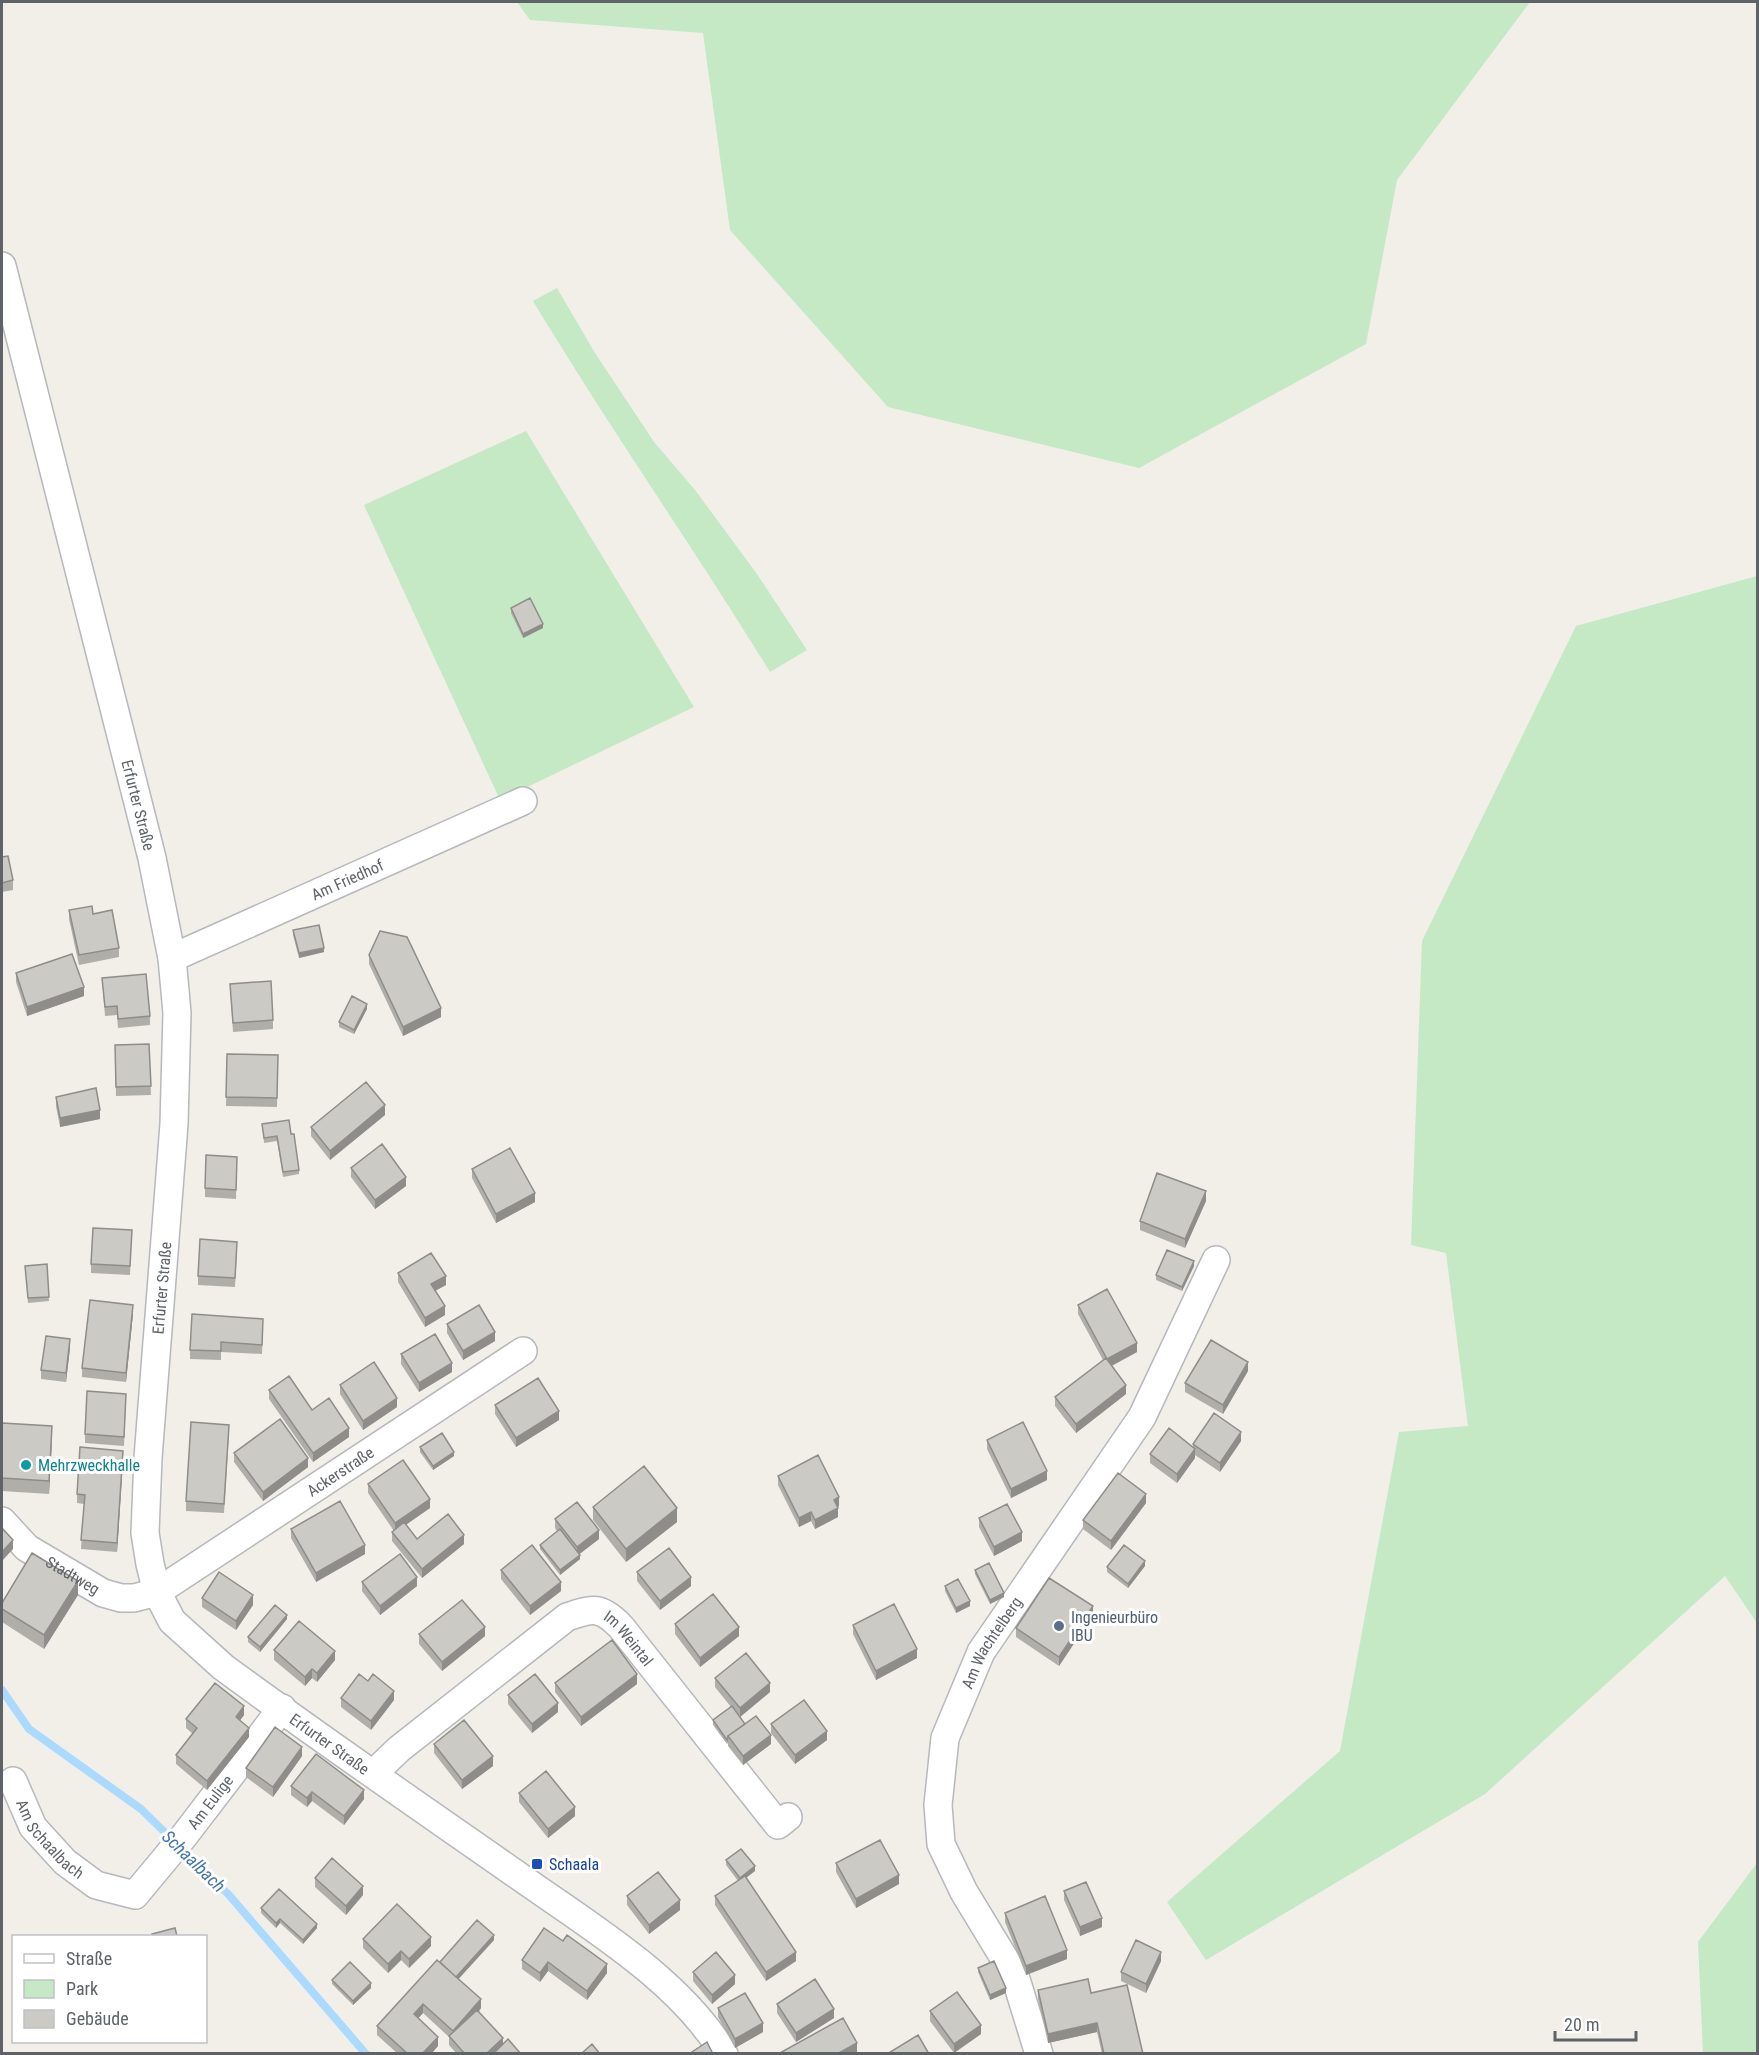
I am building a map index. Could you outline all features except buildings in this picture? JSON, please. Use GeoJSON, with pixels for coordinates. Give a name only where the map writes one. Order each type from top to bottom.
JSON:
{"type":"FeatureCollection","features":[{"type":"Feature","properties":{"kind":"street","name":"Erfurter Straße"},"geometry":{"type":"LineString","coordinates":[[2,266],[152,858],[172,958],[177,1013],[174,1124],[148,1458],[145,1533],[157,1592],[172,1622],[223,1667],[652,1973],[689,2008],[724,2054]]}},
{"type":"Feature","properties":{"kind":"street","name":"Am Friedhof"},"geometry":{"type":"LineString","coordinates":[[172,958],[523,801]]}},
{"type":"Feature","properties":{"kind":"street","name":"Am Wachtelberg"},"geometry":{"type":"LineString","coordinates":[[1039,2054],[1015,1976],[964,1892],[941,1844],[938,1805],[945,1738],[981,1652],[1142,1417],[1216,1260]]}},
{"type":"Feature","properties":{"kind":"street","name":"Ackerstraße"},"geometry":{"type":"LineString","coordinates":[[157,1592],[524,1351]]}},
{"type":"Feature","properties":{"kind":"street","name":"Stadtweg"},"geometry":{"type":"LineString","coordinates":[[2,1521],[27,1548],[103,1593],[121,1598],[134,1598],[157,1592]]}},
{"type":"Feature","properties":{"kind":"street","name":"Im Weintal"},"geometry":{"type":"LineString","coordinates":[[374,1773],[399,1749],[567,1617],[598,1610],[609,1615],[621,1627],[778,1825],[788,1817]]}},
{"type":"Feature","properties":{"kind":"street","name":"Am Eulige"},"geometry":{"type":"LineString","coordinates":[[135,1895],[184,1836],[282,1708]]}},
{"type":"Feature","properties":{"kind":"street","name":"Am Schaalbach"},"geometry":{"type":"LineString","coordinates":[[13,1781],[33,1827],[65,1862],[96,1885],[135,1895]]}},
{"type":"Feature","properties":{"kind":"green space"},"geometry":{"type":"Polygon","coordinates":[[[517,2],[1530,2],[1397,180],[1366,344],[1139,468],[888,407],[730,230],[703,33],[530,20],[517,2]]]}},
{"type":"Feature","properties":{"kind":"green space"},"geometry":{"type":"Polygon","coordinates":[[[557,288],[595,353],[654,442],[695,490],[757,574],[807,650],[770,672],[533,301],[557,288]]]}},
{"type":"Feature","properties":{"kind":"green space"},"geometry":{"type":"Polygon","coordinates":[[[526,431],[694,707],[500,800],[364,505],[526,431]]]}},
{"type":"Feature","properties":{"kind":"green space"},"geometry":{"type":"Polygon","coordinates":[[[1757,576],[1757,1623],[1725,1576],[1485,1794],[1206,1960],[1167,1902],[1340,1751],[1399,1432],[1468,1426],[1446,1253],[1411,1245],[1422,941],[1576,626],[1757,576]]]}},
{"type":"Feature","properties":{"kind":"green space"},"geometry":{"type":"Polygon","coordinates":[[[1757,1863],[1757,2053],[1703,2053],[1698,1942],[1757,1863]]]}},
{"type":"Feature","properties":{"kind":"waterway","name":"Schaalbach"},"geometry":{"type":"LineString","coordinates":[[2,1690],[29,1729],[141,1809],[229,1895],[366,2054]]}},
{"type":"Feature","properties":{"kind":"place","name":"Mehrzweckhalle"},"geometry":{"type":"Point","coordinates":[26,1465]}},
{"type":"Feature","properties":{"kind":"place","name":"Ingenieurbüro IBU"},"geometry":{"type":"Point","coordinates":[1059,1626]}},
{"type":"Feature","properties":{"kind":"place","name":"Schaala"},"geometry":{"type":"Point","coordinates":[537,1864]}}]}
